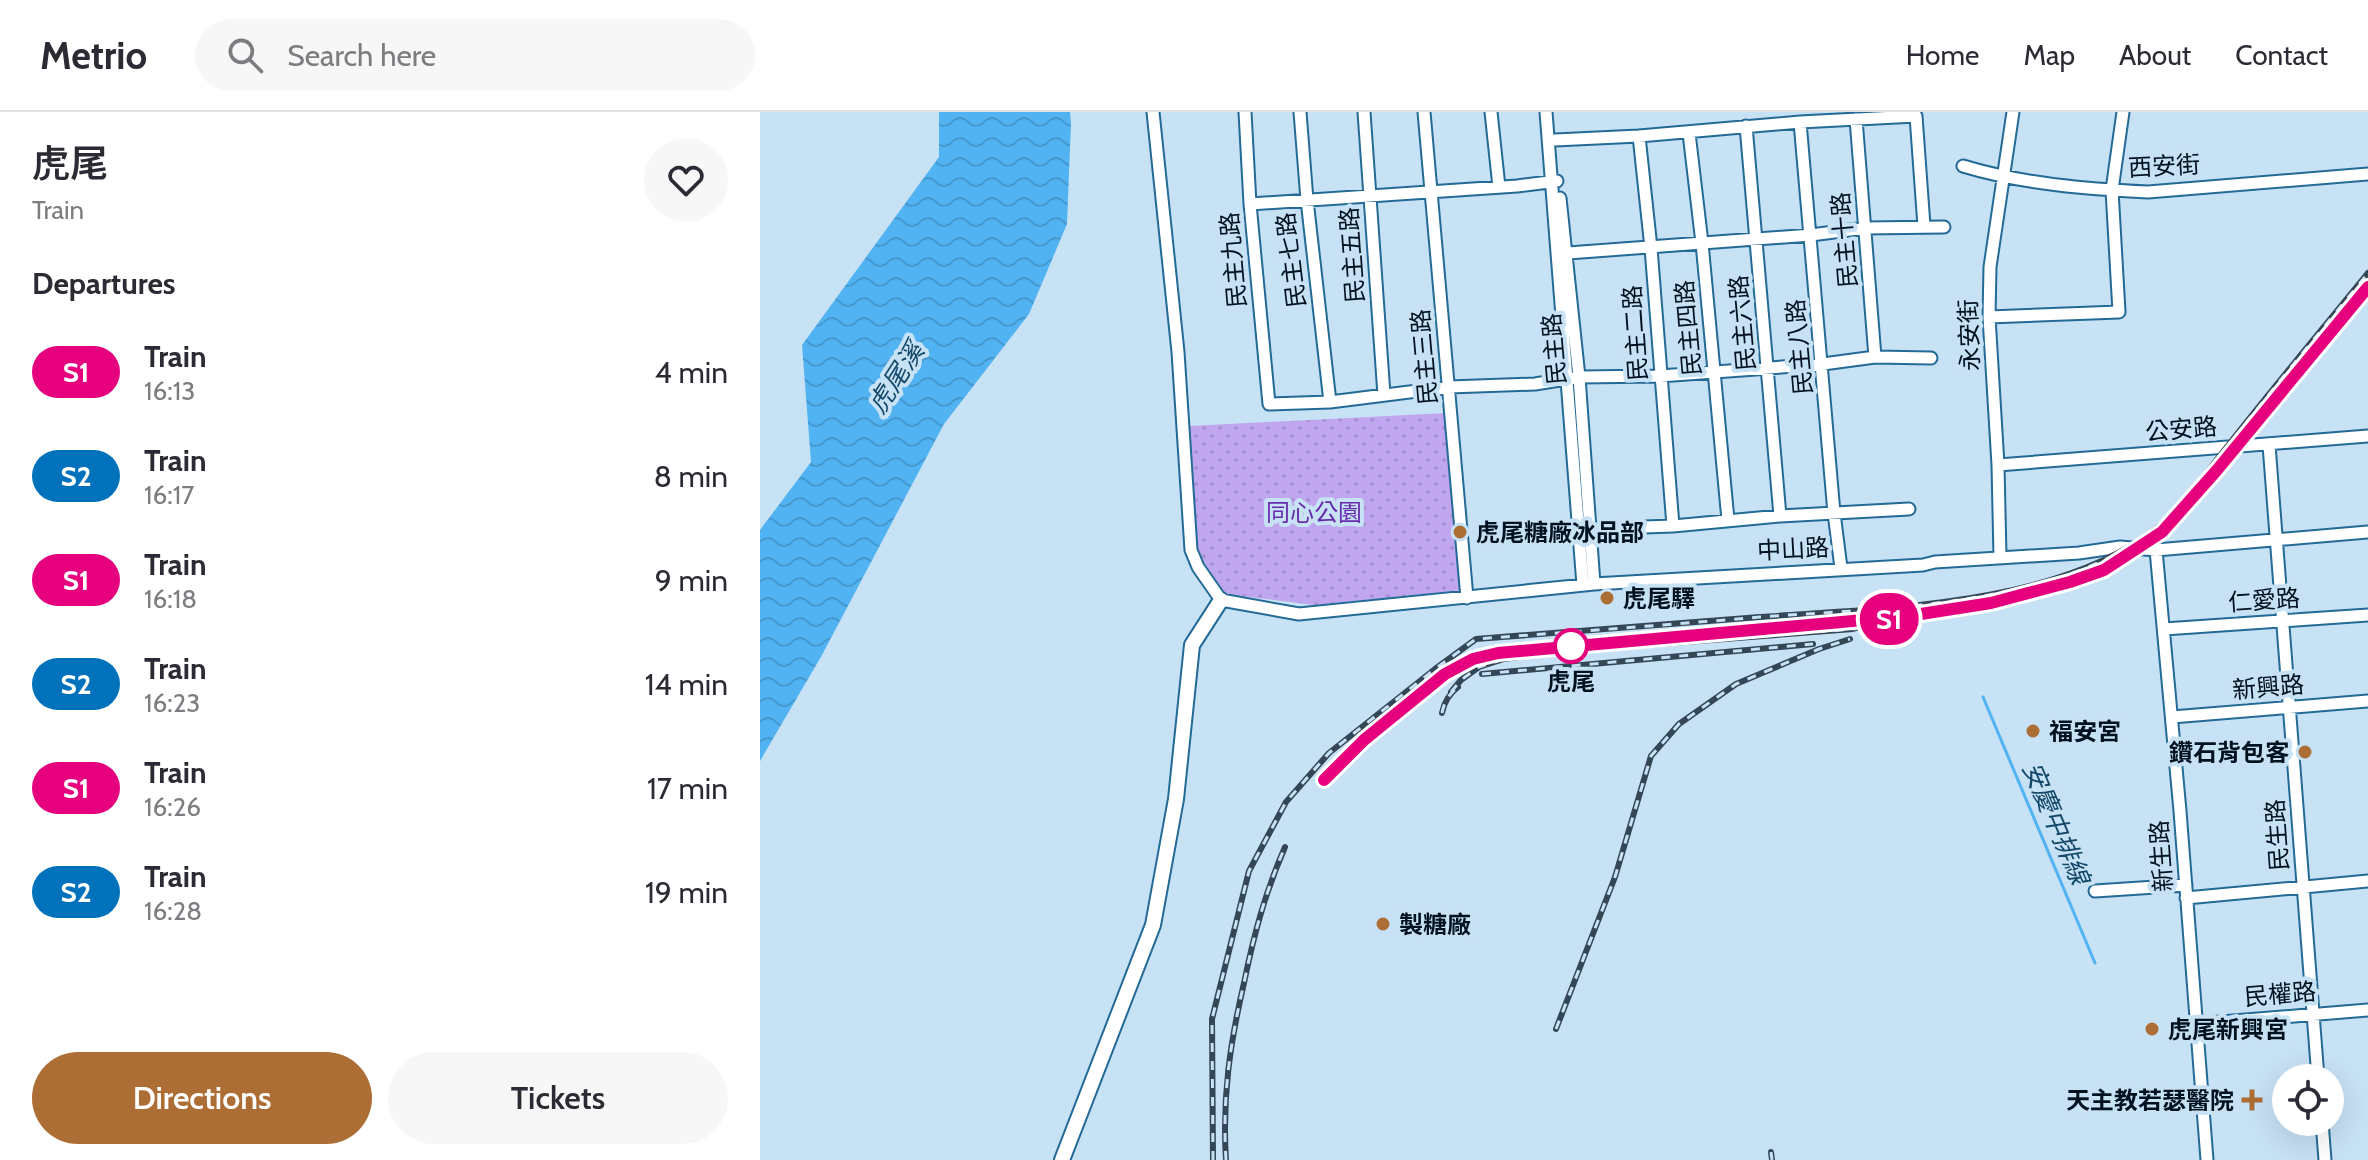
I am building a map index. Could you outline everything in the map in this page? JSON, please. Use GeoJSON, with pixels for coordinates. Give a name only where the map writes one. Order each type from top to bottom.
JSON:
{"type":"FeatureCollection","features":[{"type":"Feature","properties":{"kind":"street"},"geometry":{"type":"LineString","coordinates":[[1062,1160],[1153,925],[1176,799],[1192,645],[1221,600],[1198,567],[1191,550],[1178,352],[1153,112]]}},
{"type":"Feature","properties":{"kind":"street","name":"民主九路"},"geometry":{"type":"LineString","coordinates":[[1245,112],[1250,204],[1269,404],[1330,402]]}},
{"type":"Feature","properties":{"kind":"street","name":"民主七路"},"geometry":{"type":"LineString","coordinates":[[1300,112],[1330,402]]}},
{"type":"Feature","properties":{"kind":"street","name":"民主五路"},"geometry":{"type":"LineString","coordinates":[[1364,112],[1384,395]]}},
{"type":"Feature","properties":{"kind":"street","name":"民主三路"},"geometry":{"type":"LineString","coordinates":[[1424,112],[1467,598]]}},
{"type":"Feature","properties":{"kind":"street"},"geometry":{"type":"LineString","coordinates":[[1491,112],[1499,187]]}},
{"type":"Feature","properties":{"kind":"street"},"geometry":{"type":"LineString","coordinates":[[1546,112],[1573,378]]}},
{"type":"Feature","properties":{"kind":"street","name":"民主路"},"geometry":{"type":"LineString","coordinates":[[1553,112],[1555,182],[1568,253],[1573,378],[1588,584]]}},
{"type":"Feature","properties":{"kind":"street","name":"永安街"},"geometry":{"type":"LineString","coordinates":[[2000,557],[1989,317],[1990,267],[2013,112]]}},
{"type":"Feature","properties":{"kind":"street"},"geometry":{"type":"LineString","coordinates":[[1989,317],[2119,312],[2112,190],[2123,112]]}},
{"type":"Feature","properties":{"kind":"street"},"geometry":{"type":"LineString","coordinates":[[1555,140],[1916,116],[1924,226]]}},
{"type":"Feature","properties":{"kind":"street","name":"民主十路"},"geometry":{"type":"LineString","coordinates":[[1856,119],[1875,357]]}},
{"type":"Feature","properties":{"kind":"street","name":"民主八路"},"geometry":{"type":"LineString","coordinates":[[1800,122],[1841,568]]}},
{"type":"Feature","properties":{"kind":"street","name":"民主六路"},"geometry":{"type":"LineString","coordinates":[[1746,126],[1780,516]]}},
{"type":"Feature","properties":{"kind":"street","name":"民主四路"},"geometry":{"type":"LineString","coordinates":[[1689,133],[1728,520]]}},
{"type":"Feature","properties":{"kind":"street","name":"民主二路"},"geometry":{"type":"LineString","coordinates":[[1639,136],[1673,526]]}},
{"type":"Feature","properties":{"kind":"street","name":"西安街"},"geometry":{"type":"LineString","coordinates":[[1963,166],[2003,177],[2148,192],[2368,174]]}},
{"type":"Feature","properties":{"kind":"street"},"geometry":{"type":"LineString","coordinates":[[1250,204],[1555,182]]}},
{"type":"Feature","properties":{"kind":"street"},"geometry":{"type":"LineString","coordinates":[[1568,253],[1811,235],[1865,228],[1944,227]]}},
{"type":"Feature","properties":{"kind":"street"},"geometry":{"type":"LineString","coordinates":[[1330,402],[1449,387],[1535,384],[1573,378],[1660,376],[1875,357],[1931,358]]}},
{"type":"Feature","properties":{"kind":"street","name":"公安路"},"geometry":{"type":"LineString","coordinates":[[1998,465],[2368,436]]}},
{"type":"Feature","properties":{"kind":"street","name":"民生路"},"geometry":{"type":"LineString","coordinates":[[2269,445],[2317,1064]]}},
{"type":"Feature","properties":{"kind":"street"},"geometry":{"type":"LineString","coordinates":[[1584,529],[1673,526],[1909,509]]}},
{"type":"Feature","properties":{"kind":"street","name":"中山路"},"geometry":{"type":"LineString","coordinates":[[1221,600],[1299,614],[1588,584],[1923,565],[2120,547],[2156,550],[2368,532]]}},
{"type":"Feature","properties":{"kind":"street","name":"新生路"},"geometry":{"type":"LineString","coordinates":[[2156,550],[2207,1160]]}},
{"type":"Feature","properties":{"kind":"street","name":"仁愛路"},"geometry":{"type":"LineString","coordinates":[[2164,629],[2368,615]]}},
{"type":"Feature","properties":{"kind":"street","name":"新興路"},"geometry":{"type":"LineString","coordinates":[[2172,717],[2368,701]]}},
{"type":"Feature","properties":{"kind":"street"},"geometry":{"type":"LineString","coordinates":[[2186,898],[2368,881]]}},
{"type":"Feature","properties":{"kind":"street"},"geometry":{"type":"LineString","coordinates":[[2095,891],[2186,885]]}},
{"type":"Feature","properties":{"kind":"street","name":"民權路"},"geometry":{"type":"LineString","coordinates":[[2196,1024],[2368,1010]]}},
{"type":"Feature","properties":{"kind":"street"},"geometry":{"type":"LineString","coordinates":[[2323,1136],[2325,1160]]}},
{"type":"Feature","properties":{"kind":"green space","name":"同心公園"},"geometry":{"type":"Polygon","coordinates":[[[1446,413],[1463,590],[1314,605],[1225,594],[1196,550],[1190,426],[1446,413]]]}},
{"type":"Feature","properties":{"kind":"water","name":"虎尾溪"},"geometry":{"type":"Polygon","coordinates":[[[939,112],[1070,112],[1067,224],[1029,314],[944,424],[822,655],[760,761],[760,530],[811,462],[802,345],[939,157],[939,112]]]}},
{"type":"Feature","properties":{"kind":"waterway","name":"安慶中排線"},"geometry":{"type":"LineString","coordinates":[[1983,697],[2095,963]]}},
{"type":"Feature","properties":{"kind":"railway"},"geometry":{"type":"LineString","coordinates":[[1213,1160],[1212,1019],[1249,871],[1286,802],[1329,753],[1435,669],[1476,639],[1913,606],[2019,589],[2069,574],[2115,555],[2156,529],[2194,490],[2368,273]]}},
{"type":"Feature","properties":{"kind":"railway"},"geometry":{"type":"LineString","coordinates":[[1451,692],[1479,667],[1504,659],[1556,652],[1853,629],[1883,619],[1904,617]]}},
{"type":"Feature","properties":{"kind":"railway"},"geometry":{"type":"LineString","coordinates":[[1556,1029],[1615,877],[1651,756],[1679,724],[1736,684],[1850,639]]}},
{"type":"Feature","properties":{"kind":"railway"},"geometry":{"type":"LineString","coordinates":[[1482,674],[1813,644]]}},
{"type":"Feature","properties":{"kind":"railway"},"geometry":{"type":"LineString","coordinates":[[1442,713],[1447,698],[1458,687]]}},
{"type":"Feature","properties":{"kind":"railway"},"geometry":{"type":"LineString","coordinates":[[1324,780],[1376,730]]}},
{"type":"Feature","properties":{"kind":"railway"},"geometry":{"type":"LineString","coordinates":[[1226,1160],[1226,1093],[1235,1027],[1256,931],[1285,847]]}},
{"type":"Feature","properties":{"kind":"railway"},"geometry":{"type":"LineString","coordinates":[[1771,1152],[1772,1160]]}},
{"type":"Feature","properties":{"kind":"train","name":"S1"},"geometry":{"type":"LineString","coordinates":[[1324,780],[1364,740],[1445,674],[1473,659],[1498,653],[1908,616],[2027,595],[2104,570],[2162,532],[2368,287]]}},
{"type":"Feature","properties":{"kind":"place","name":"虎尾糖廠冰品部"},"geometry":{"type":"Point","coordinates":[1460,532]}},
{"type":"Feature","properties":{"kind":"place","name":"虎尾驛"},"geometry":{"type":"Point","coordinates":[1607,598]}},
{"type":"Feature","properties":{"kind":"place","name":"虎尾"},"geometry":{"type":"Point","coordinates":[1571,646]}},
{"type":"Feature","properties":{"kind":"place","name":"福安宮"},"geometry":{"type":"Point","coordinates":[2033,731]}},
{"type":"Feature","properties":{"kind":"place","name":"鑽石背包客"},"geometry":{"type":"Point","coordinates":[2305,752]}},
{"type":"Feature","properties":{"kind":"place","name":"製糖廠"},"geometry":{"type":"Point","coordinates":[1383,924]}},
{"type":"Feature","properties":{"kind":"place","name":"虎尾新興宮"},"geometry":{"type":"Point","coordinates":[2152,1029]}},
{"type":"Feature","properties":{"kind":"place","name":"天主教若瑟醫院"},"geometry":{"type":"Point","coordinates":[2252,1100]}}]}
